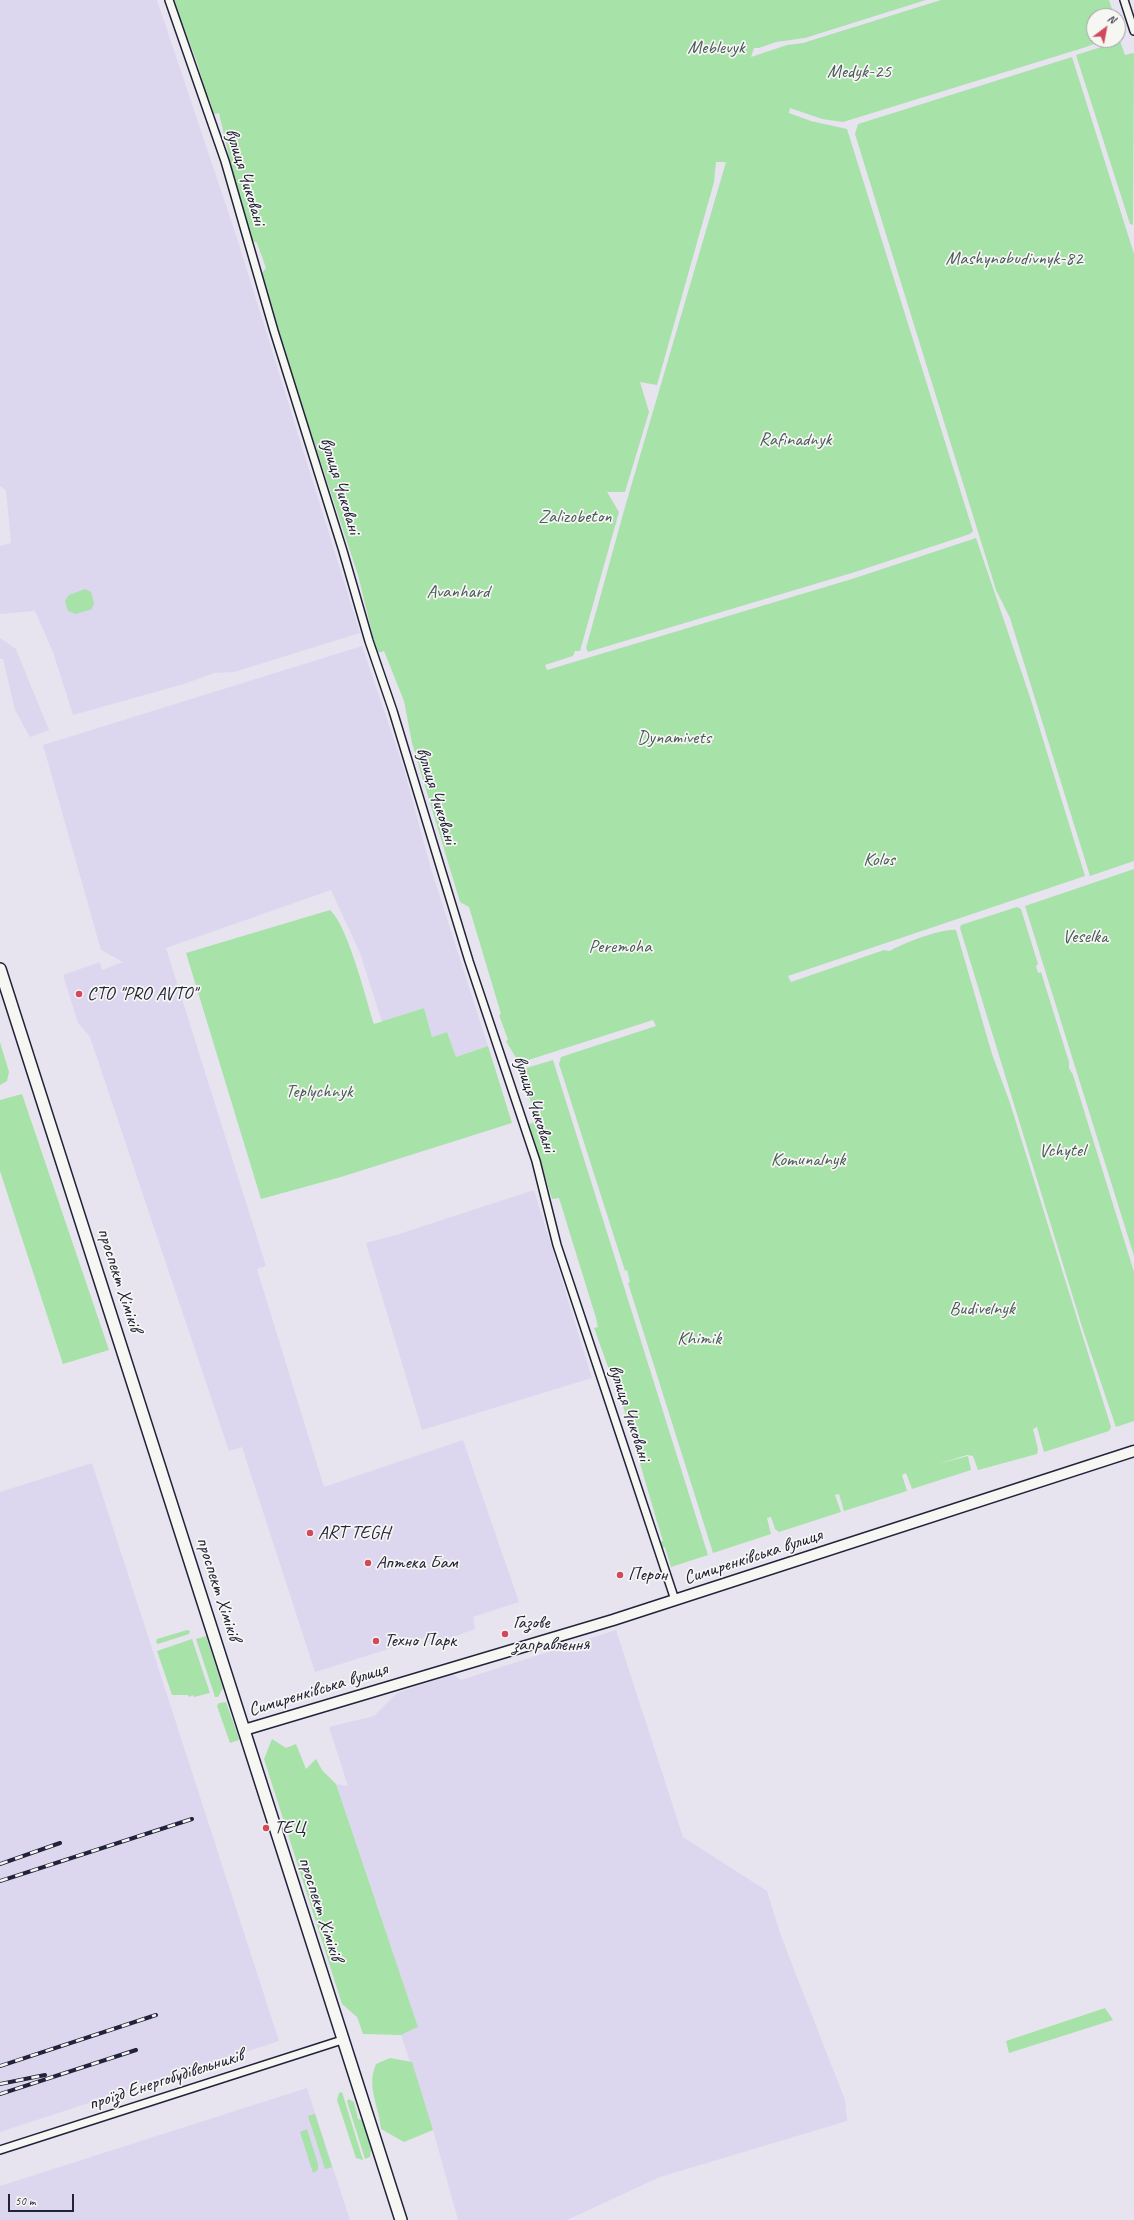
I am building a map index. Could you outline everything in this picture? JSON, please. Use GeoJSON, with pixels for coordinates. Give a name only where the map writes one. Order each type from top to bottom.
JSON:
{"type":"FeatureCollection","features":[{"type":"Feature","properties":{"kind":"main road","name":"проспект Хіміків"},"geometry":{"type":"LineString","coordinates":[[0,969],[342,2040],[401,2220]]}},
{"type":"Feature","properties":{"kind":"main road","name":"Симиренківська вулиця"},"geometry":{"type":"LineString","coordinates":[[244,1730],[675,1600],[1134,1451]]}},
{"type":"Feature","properties":{"kind":"street","name":"вулиця Чиковані"},"geometry":{"type":"LineString","coordinates":[[169,0],[225,161],[274,331],[343,551],[369,641],[398,726],[469,961],[536,1161],[557,1245],[675,1600]]}},
{"type":"Feature","properties":{"kind":"street"},"geometry":{"type":"LineString","coordinates":[[1124,0],[1134,31]]}},
{"type":"Feature","properties":{"kind":"street","name":"проїзд Енергобудівельників"},"geometry":{"type":"LineString","coordinates":[[0,2150],[342,2040]]}},
{"type":"Feature","properties":{"kind":"shaded area"},"geometry":{"type":"Polygon","coordinates":[[[0,0],[157,0],[237,238],[360,633],[234,672],[214,673],[184,684],[73,715],[53,652],[35,611],[0,614],[0,546],[11,543],[6,490],[0,486],[0,0]]]}},
{"type":"Feature","properties":{"kind":"shaded area"},"geometry":{"type":"Polygon","coordinates":[[[0,638],[16,649],[49,730],[30,737],[15,710],[3,659],[0,659],[0,638]]]}},
{"type":"Feature","properties":{"kind":"shaded area"},"geometry":{"type":"Polygon","coordinates":[[[362,646],[404,769],[431,869],[488,1046],[456,1057],[447,1032],[432,1037],[424,1008],[382,1022],[360,953],[331,890],[166,948],[266,1266],[257,1269],[324,1487],[463,1440],[519,1602],[473,1617],[475,1629],[431,1645],[424,1638],[315,1672],[242,1447],[229,1451],[90,1037],[78,1023],[63,975],[100,962],[102,970],[123,962],[101,950],[43,745],[362,646]]]}},
{"type":"Feature","properties":{"kind":"shaded area"},"geometry":{"type":"Polygon","coordinates":[[[534,1190],[592,1378],[422,1430],[366,1243],[396,1235],[534,1190]]]}},
{"type":"Feature","properties":{"kind":"shaded area"},"geometry":{"type":"Polygon","coordinates":[[[92,1463],[279,2041],[0,2132],[0,1492],[92,1463]]]}},
{"type":"Feature","properties":{"kind":"shaded area"},"geometry":{"type":"Polygon","coordinates":[[[616,1630],[683,1837],[767,1891],[781,1936],[845,2100],[847,2121],[660,2177],[567,2220],[458,2220],[433,2130],[401,2035],[418,2027],[336,1784],[348,1786],[329,1727],[374,1716],[397,1693],[452,1674],[461,1680],[616,1630]]]}},
{"type":"Feature","properties":{"kind":"shaded area"},"geometry":{"type":"Polygon","coordinates":[[[307,2088],[350,2220],[0,2220],[0,2186],[307,2088]]]}},
{"type":"Feature","properties":{"kind":"green space"},"geometry":{"type":"Polygon","coordinates":[[[173,0],[926,0],[805,38],[776,42],[759,48],[754,48],[751,57],[787,45],[803,43],[941,0],[1109,0],[1112,8],[1086,8],[1086,47],[1083,48],[843,122],[822,119],[790,108],[789,113],[811,121],[847,129],[973,531],[970,534],[855,572],[588,652],[586,648],[625,507],[726,162],[716,162],[714,182],[657,385],[640,382],[649,412],[625,492],[607,492],[619,512],[580,651],[575,651],[573,656],[545,665],[547,670],[852,579],[976,538],[1030,697],[1085,876],[788,976],[791,982],[884,950],[890,951],[903,944],[941,931],[956,930],[992,1054],[1010,1103],[1111,1427],[1109,1431],[1044,1452],[1037,1427],[1033,1429],[1038,1449],[1037,1454],[978,1470],[973,1456],[967,1455],[938,1464],[968,1456],[971,1470],[912,1489],[906,1473],[902,1475],[907,1491],[844,1511],[839,1494],[835,1495],[841,1512],[779,1532],[775,1529],[771,1517],[767,1518],[771,1534],[713,1553],[628,1283],[630,1282],[627,1270],[625,1271],[559,1064],[561,1057],[656,1026],[653,1020],[519,1063],[506,1041],[508,1040],[499,1015],[501,1014],[469,907],[460,902],[412,743],[404,701],[384,651],[377,653],[358,575],[290,369],[262,273],[266,268],[257,243],[252,240],[237,192],[219,113],[214,114],[209,98],[207,97],[197,62],[173,0]]]}},
{"type":"Feature","properties":{"kind":"green space","name":"Mashynobudivnyk-82"},"geometry":{"type":"Polygon","coordinates":[[[1098,48],[1122,48],[1125,55],[1133,53],[1134,55],[1133,225],[1130,224],[1076,55],[1098,48]]]}},
{"type":"Feature","properties":{"kind":"green space","name":"Mashynobudivnyk-82"},"geometry":{"type":"Polygon","coordinates":[[[1072,57],[1134,254],[1134,861],[1090,876],[1010,618],[996,590],[855,134],[858,124],[1072,57]]]}},
{"type":"Feature","properties":{"kind":"green space"},"geometry":{"type":"Polygon","coordinates":[[[85,589],[91,592],[94,603],[92,609],[76,614],[68,611],[65,601],[69,595],[85,589]]]}},
{"type":"Feature","properties":{"kind":"green space","name":"Veselka"},"geometry":{"type":"Polygon","coordinates":[[[1134,869],[1134,1256],[1025,906],[1134,869]]]}},
{"type":"Feature","properties":{"kind":"green space","name":"Vchytel"},"geometry":{"type":"Polygon","coordinates":[[[1017,907],[1021,909],[1038,964],[1036,966],[1038,973],[1041,972],[1069,1062],[1069,1068],[1073,1075],[1134,1272],[1134,1421],[1116,1427],[1083,1330],[960,928],[961,925],[1017,907]]]}},
{"type":"Feature","properties":{"kind":"green space","name":"Teplychnyk"},"geometry":{"type":"Polygon","coordinates":[[[330,910],[337,918],[350,947],[374,1024],[424,1008],[432,1037],[447,1032],[456,1057],[488,1046],[512,1123],[341,1177],[261,1199],[186,953],[330,910]]]}},
{"type":"Feature","properties":{"kind":"green space"},"geometry":{"type":"Polygon","coordinates":[[[0,1042],[9,1072],[7,1081],[0,1085],[0,1042]]]}},
{"type":"Feature","properties":{"kind":"green space","name":"Khimik"},"geometry":{"type":"Polygon","coordinates":[[[553,1060],[708,1555],[671,1567],[665,1547],[662,1548],[660,1542],[663,1541],[621,1398],[594,1328],[598,1327],[596,1318],[559,1198],[552,1199],[529,1124],[537,1121],[526,1087],[523,1069],[553,1060]]]}},
{"type":"Feature","properties":{"kind":"green space"},"geometry":{"type":"Polygon","coordinates":[[[22,1094],[109,1350],[63,1364],[0,1171],[0,1100],[22,1094]]]}},
{"type":"Feature","properties":{"kind":"green space"},"geometry":{"type":"Polygon","coordinates":[[[187,1630],[190,1631],[189,1634],[158,1644],[156,1642],[157,1639],[187,1630]]]}},
{"type":"Feature","properties":{"kind":"green space"},"geometry":{"type":"Polygon","coordinates":[[[206,1636],[223,1688],[218,1697],[215,1697],[196,1639],[206,1636]]]}},
{"type":"Feature","properties":{"kind":"green space"},"geometry":{"type":"Polygon","coordinates":[[[192,1639],[210,1693],[194,1697],[193,1695],[189,1697],[188,1695],[172,1695],[157,1651],[192,1639]]]}},
{"type":"Feature","properties":{"kind":"green space"},"geometry":{"type":"Polygon","coordinates":[[[226,1702],[239,1740],[230,1743],[217,1706],[219,1703],[226,1702]]]}},
{"type":"Feature","properties":{"kind":"green space"},"geometry":{"type":"Polygon","coordinates":[[[272,1739],[286,1748],[296,1744],[306,1769],[316,1759],[322,1770],[336,1784],[418,2027],[401,2035],[363,2034],[357,2017],[342,2004],[264,1759],[272,1739]]]}},
{"type":"Feature","properties":{"kind":"green space"},"geometry":{"type":"Polygon","coordinates":[[[1105,2008],[1113,2020],[1009,2053],[1006,2041],[1105,2008]]]}},
{"type":"Feature","properties":{"kind":"green space"},"geometry":{"type":"Polygon","coordinates":[[[390,2058],[412,2062],[433,2130],[404,2142],[381,2129],[374,2096],[372,2081],[376,2064],[390,2058]]]}},
{"type":"Feature","properties":{"kind":"green space"},"geometry":{"type":"Polygon","coordinates":[[[342,2092],[363,2160],[356,2158],[337,2100],[339,2093],[342,2092]]]}},
{"type":"Feature","properties":{"kind":"green space"},"geometry":{"type":"Polygon","coordinates":[[[349,2099],[354,2102],[358,2119],[362,2120],[371,2150],[370,2157],[365,2159],[347,2101],[349,2099]]]}},
{"type":"Feature","properties":{"kind":"green space"},"geometry":{"type":"Polygon","coordinates":[[[315,2114],[332,2167],[325,2169],[308,2116],[315,2114]]]}},
{"type":"Feature","properties":{"kind":"green space"},"geometry":{"type":"Polygon","coordinates":[[[307,2129],[318,2164],[318,2170],[313,2173],[300,2132],[307,2129]]]}},
{"type":"Feature","properties":{"kind":"railway"},"geometry":{"type":"LineString","coordinates":[[0,1881],[192,1819]]}},
{"type":"Feature","properties":{"kind":"railway"},"geometry":{"type":"LineString","coordinates":[[0,1864],[60,1843]]}},
{"type":"Feature","properties":{"kind":"railway"},"geometry":{"type":"LineString","coordinates":[[0,2066],[156,2015]]}},
{"type":"Feature","properties":{"kind":"railway"},"geometry":{"type":"LineString","coordinates":[[0,2094],[136,2050]]}},
{"type":"Feature","properties":{"kind":"railway"},"geometry":{"type":"LineString","coordinates":[[0,2084],[45,2075]]}},
{"type":"Feature","properties":{"kind":"place","name":"СТО \"PRO AVTO\""},"geometry":{"type":"Point","coordinates":[79,994]}},
{"type":"Feature","properties":{"kind":"place","name":"ART TEGH"},"geometry":{"type":"Point","coordinates":[310,1533]}},
{"type":"Feature","properties":{"kind":"place","name":"Аптека Бам"},"geometry":{"type":"Point","coordinates":[368,1563]}},
{"type":"Feature","properties":{"kind":"place","name":"Перон"},"geometry":{"type":"Point","coordinates":[620,1575]}},
{"type":"Feature","properties":{"kind":"place","name":"Газове заправлення"},"geometry":{"type":"Point","coordinates":[505,1634]}},
{"type":"Feature","properties":{"kind":"place","name":"Техно Парк"},"geometry":{"type":"Point","coordinates":[376,1641]}},
{"type":"Feature","properties":{"kind":"place","name":"ТЕЦ"},"geometry":{"type":"Point","coordinates":[266,1828]}},
{"type":"Feature","properties":{"kind":"park label","name":"Meblevyk"},"geometry":{"type":"Point","coordinates":[716,48]}},
{"type":"Feature","properties":{"kind":"park label","name":"Medyk-25"},"geometry":{"type":"Point","coordinates":[859,72]}},
{"type":"Feature","properties":{"kind":"park label","name":"Rafinadnyk"},"geometry":{"type":"Point","coordinates":[795,440]}},
{"type":"Feature","properties":{"kind":"park label","name":"Zalizobeton"},"geometry":{"type":"Point","coordinates":[575,517]}},
{"type":"Feature","properties":{"kind":"park label","name":"Avanhard"},"geometry":{"type":"Point","coordinates":[458,592]}},
{"type":"Feature","properties":{"kind":"park label","name":"Dynamivets"},"geometry":{"type":"Point","coordinates":[674,738]}},
{"type":"Feature","properties":{"kind":"park label","name":"Kolos"},"geometry":{"type":"Point","coordinates":[879,860]}},
{"type":"Feature","properties":{"kind":"park label","name":"Peremoha"},"geometry":{"type":"Point","coordinates":[620,947]}},
{"type":"Feature","properties":{"kind":"park label","name":"Komunalnyk"},"geometry":{"type":"Point","coordinates":[808,1160]}},
{"type":"Feature","properties":{"kind":"park label","name":"Budivelnyk"},"geometry":{"type":"Point","coordinates":[982,1309]}}]}
